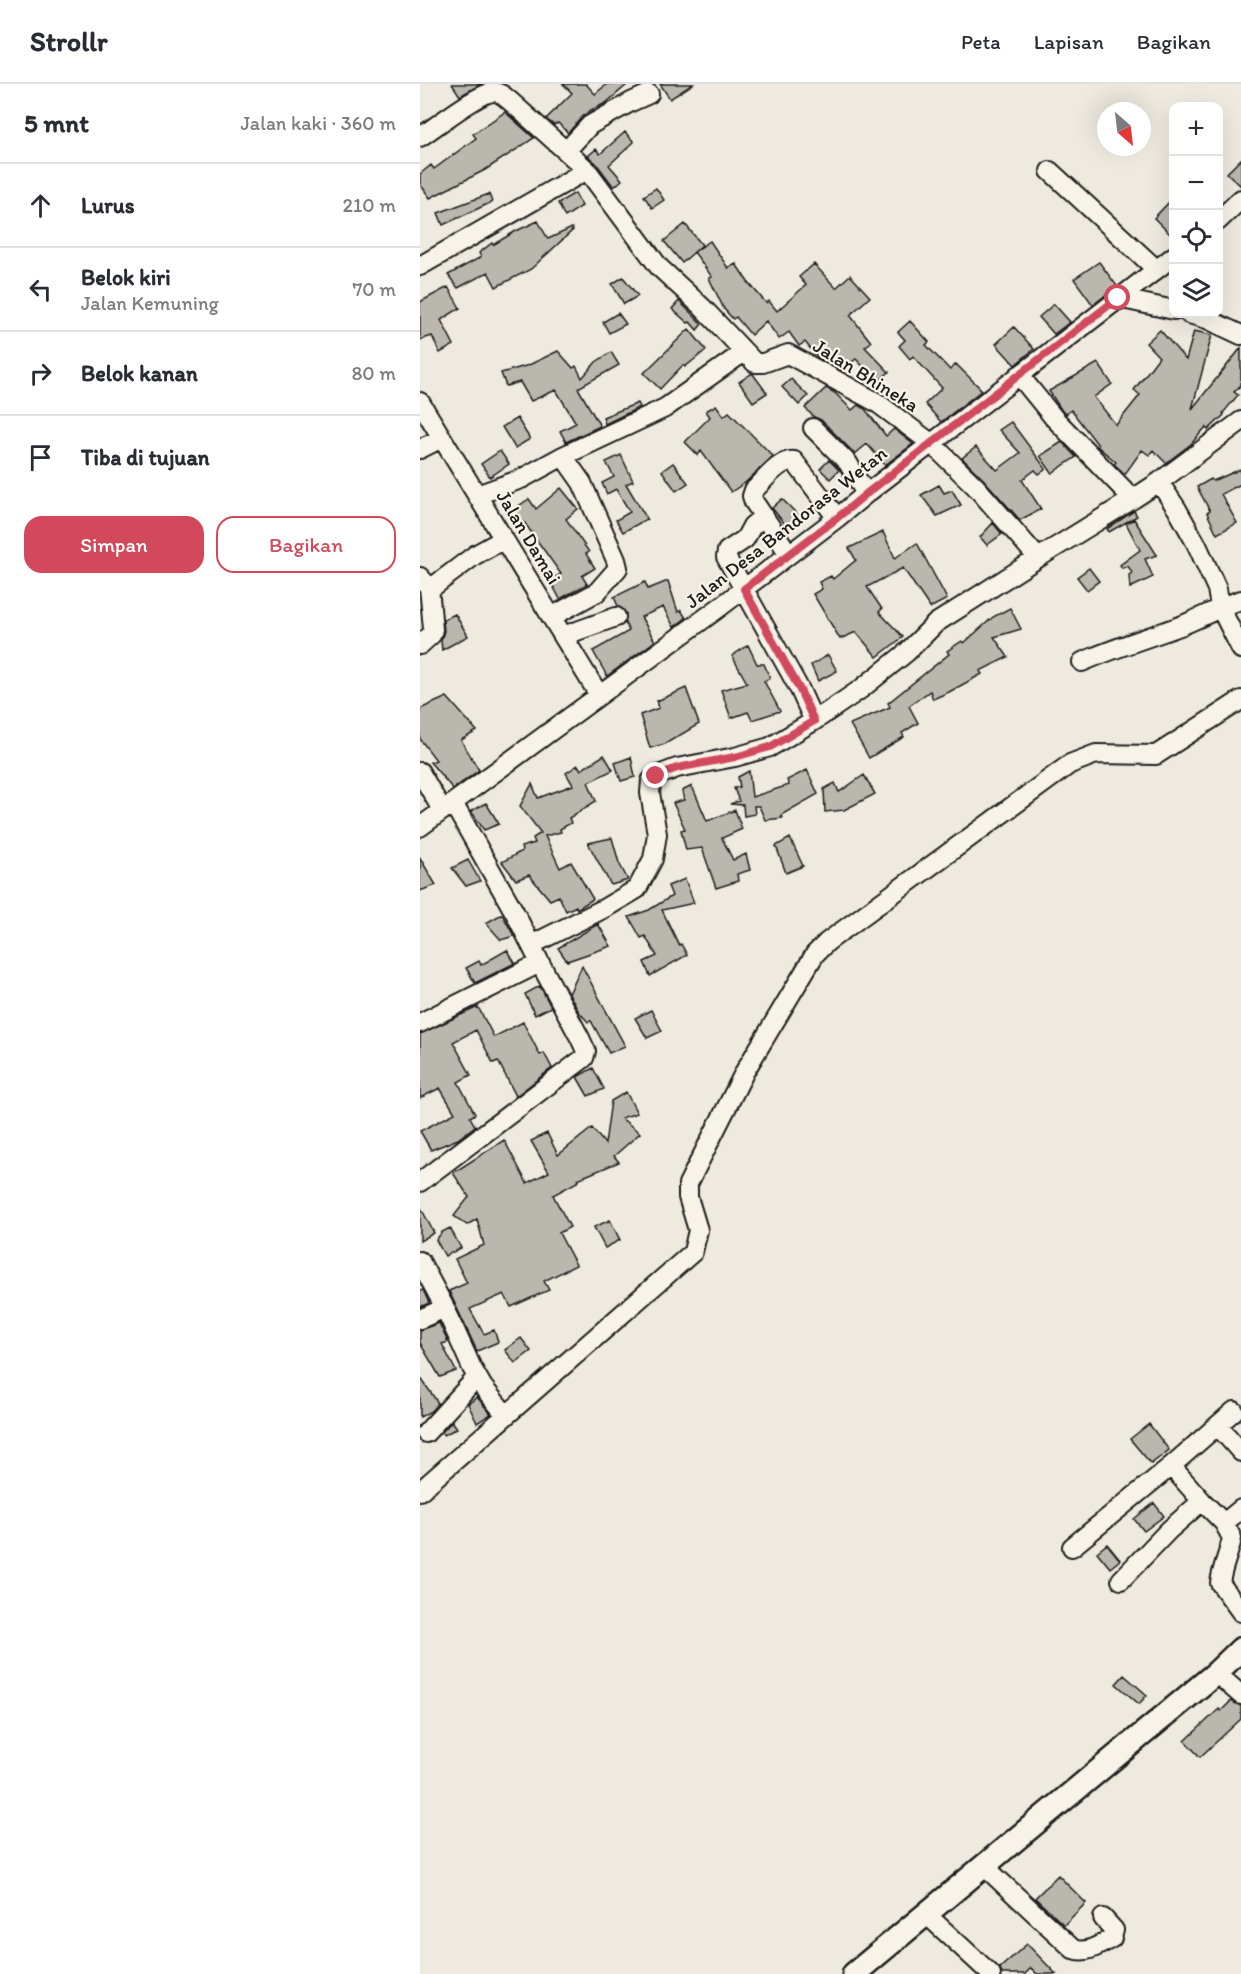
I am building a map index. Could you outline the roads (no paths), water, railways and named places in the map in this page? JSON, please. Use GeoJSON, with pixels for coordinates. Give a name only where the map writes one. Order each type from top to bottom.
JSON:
{"type":"FeatureCollection","features":[{"type":"Feature","properties":{"kind":"street"},"geometry":{"type":"LineString","coordinates":[[420,138],[490,92],[497,92],[510,100],[587,170],[659,267],[702,307],[744,352],[665,408],[563,456],[521,479],[477,495]]}},
{"type":"Feature","properties":{"kind":"street"},"geometry":{"type":"LineString","coordinates":[[566,151],[590,125],[650,94]]}},
{"type":"Feature","properties":{"kind":"street"},"geometry":{"type":"LineString","coordinates":[[420,266],[587,170]]}},
{"type":"Feature","properties":{"kind":"street"},"geometry":{"type":"LineString","coordinates":[[1050,171],[1156,269]]}},
{"type":"Feature","properties":{"kind":"street"},"geometry":{"type":"LineString","coordinates":[[1223,216],[1241,199]]}},
{"type":"Feature","properties":{"kind":"street","name":"Jalan Desa Bandorasa Wetan"},"geometry":{"type":"LineString","coordinates":[[420,827],[744,589],[1169,259]]}},
{"type":"Feature","properties":{"kind":"street"},"geometry":{"type":"LineString","coordinates":[[1118,298],[1169,309]]}},
{"type":"Feature","properties":{"kind":"street"},"geometry":{"type":"LineString","coordinates":[[1203,318],[1241,335]]}},
{"type":"Feature","properties":{"kind":"street","name":"Jalan Bhineka"},"geometry":{"type":"LineString","coordinates":[[744,352],[755,363],[788,354],[876,402],[931,443]]}},
{"type":"Feature","properties":{"kind":"street"},"geometry":{"type":"LineString","coordinates":[[1019,375],[1054,418],[1133,499]]}},
{"type":"Feature","properties":{"kind":"street","name":"Jalan Damai"},"geometry":{"type":"LineString","coordinates":[[420,402],[599,695]]}},
{"type":"Feature","properties":{"kind":"street"},"geometry":{"type":"LineString","coordinates":[[531,945],[605,908],[637,889],[653,859],[657,834],[650,793],[651,781],[656,776],[677,768],[735,757],[770,747],[814,721],[861,689],[907,652],[936,623],[1159,482],[1241,421]]}},
{"type":"Feature","properties":{"kind":"street"},"geometry":{"type":"LineString","coordinates":[[813,428],[848,463],[866,494]]}},
{"type":"Feature","properties":{"kind":"street"},"geometry":{"type":"LineString","coordinates":[[420,449],[442,438]]}},
{"type":"Feature","properties":{"kind":"street"},"geometry":{"type":"LineString","coordinates":[[931,443],[984,495],[1038,558]]}},
{"type":"Feature","properties":{"kind":"street"},"geometry":{"type":"LineString","coordinates":[[551,617],[597,591],[618,568],[582,483],[563,456]]}},
{"type":"Feature","properties":{"kind":"street"},"geometry":{"type":"LineString","coordinates":[[789,554],[752,496],[754,490],[782,464],[788,460],[794,461],[837,518]]}},
{"type":"Feature","properties":{"kind":"street"},"geometry":{"type":"LineString","coordinates":[[1159,482],[1197,545],[1217,589],[1220,607],[1241,649]]}},
{"type":"Feature","properties":{"kind":"street"},"geometry":{"type":"LineString","coordinates":[[764,516],[752,526],[744,539],[728,551],[726,557],[800,690],[814,721]]}},
{"type":"Feature","properties":{"kind":"street"},"geometry":{"type":"LineString","coordinates":[[424,582],[434,586],[475,555],[504,539]]}},
{"type":"Feature","properties":{"kind":"street"},"geometry":{"type":"LineString","coordinates":[[420,645],[432,634],[433,629],[424,582]]}},
{"type":"Feature","properties":{"kind":"street"},"geometry":{"type":"LineString","coordinates":[[1082,662],[1119,646],[1182,625],[1241,600]]}},
{"type":"Feature","properties":{"kind":"street"},"geometry":{"type":"LineString","coordinates":[[563,636],[616,617]]}},
{"type":"Feature","properties":{"kind":"street"},"geometry":{"type":"LineString","coordinates":[[420,1491],[693,1252],[698,1230],[688,1197],[688,1184],[745,1071],[814,954],[827,942],[1070,764],[1096,754],[1156,754],[1241,700]]}},
{"type":"Feature","properties":{"kind":"street"},"geometry":{"type":"LineString","coordinates":[[420,772],[448,806],[515,913],[586,1051],[584,1058],[420,1182]]}},
{"type":"Feature","properties":{"kind":"street"},"geometry":{"type":"LineString","coordinates":[[420,1023],[540,963]]}},
{"type":"Feature","properties":{"kind":"street"},"geometry":{"type":"LineString","coordinates":[[420,1261],[477,1377],[506,1415]]}},
{"type":"Feature","properties":{"kind":"street"},"geometry":{"type":"LineString","coordinates":[[420,1319],[445,1308]]}},
{"type":"Feature","properties":{"kind":"street"},"geometry":{"type":"LineString","coordinates":[[426,1432],[477,1377]]}},
{"type":"Feature","properties":{"kind":"street"},"geometry":{"type":"LineString","coordinates":[[1072,1547],[1234,1411]]}},
{"type":"Feature","properties":{"kind":"street"},"geometry":{"type":"LineString","coordinates":[[1218,1426],[1241,1452]]}},
{"type":"Feature","properties":{"kind":"street"},"geometry":{"type":"LineString","coordinates":[[1171,1466],[1224,1523],[1232,1538],[1230,1550],[1221,1570],[1220,1583],[1241,1612]]}},
{"type":"Feature","properties":{"kind":"street"},"geometry":{"type":"LineString","coordinates":[[1121,1580],[1152,1546],[1202,1501]]}},
{"type":"Feature","properties":{"kind":"street"},"geometry":{"type":"LineString","coordinates":[[1224,1523],[1241,1509]]}},
{"type":"Feature","properties":{"kind":"street"},"geometry":{"type":"LineString","coordinates":[[854,1974],[1216,1673],[1241,1649]]}},
{"type":"Feature","properties":{"kind":"street"},"geometry":{"type":"LineString","coordinates":[[1216,1673],[1241,1695]]}},
{"type":"Feature","properties":{"kind":"street"},"geometry":{"type":"LineString","coordinates":[[984,1866],[1073,1948],[1082,1952],[1112,1938],[1114,1930],[1103,1918]]}},
{"type":"Feature","properties":{"kind":"street"},"geometry":{"type":"LineString","coordinates":[[926,1914],[991,1974]]}}]}
